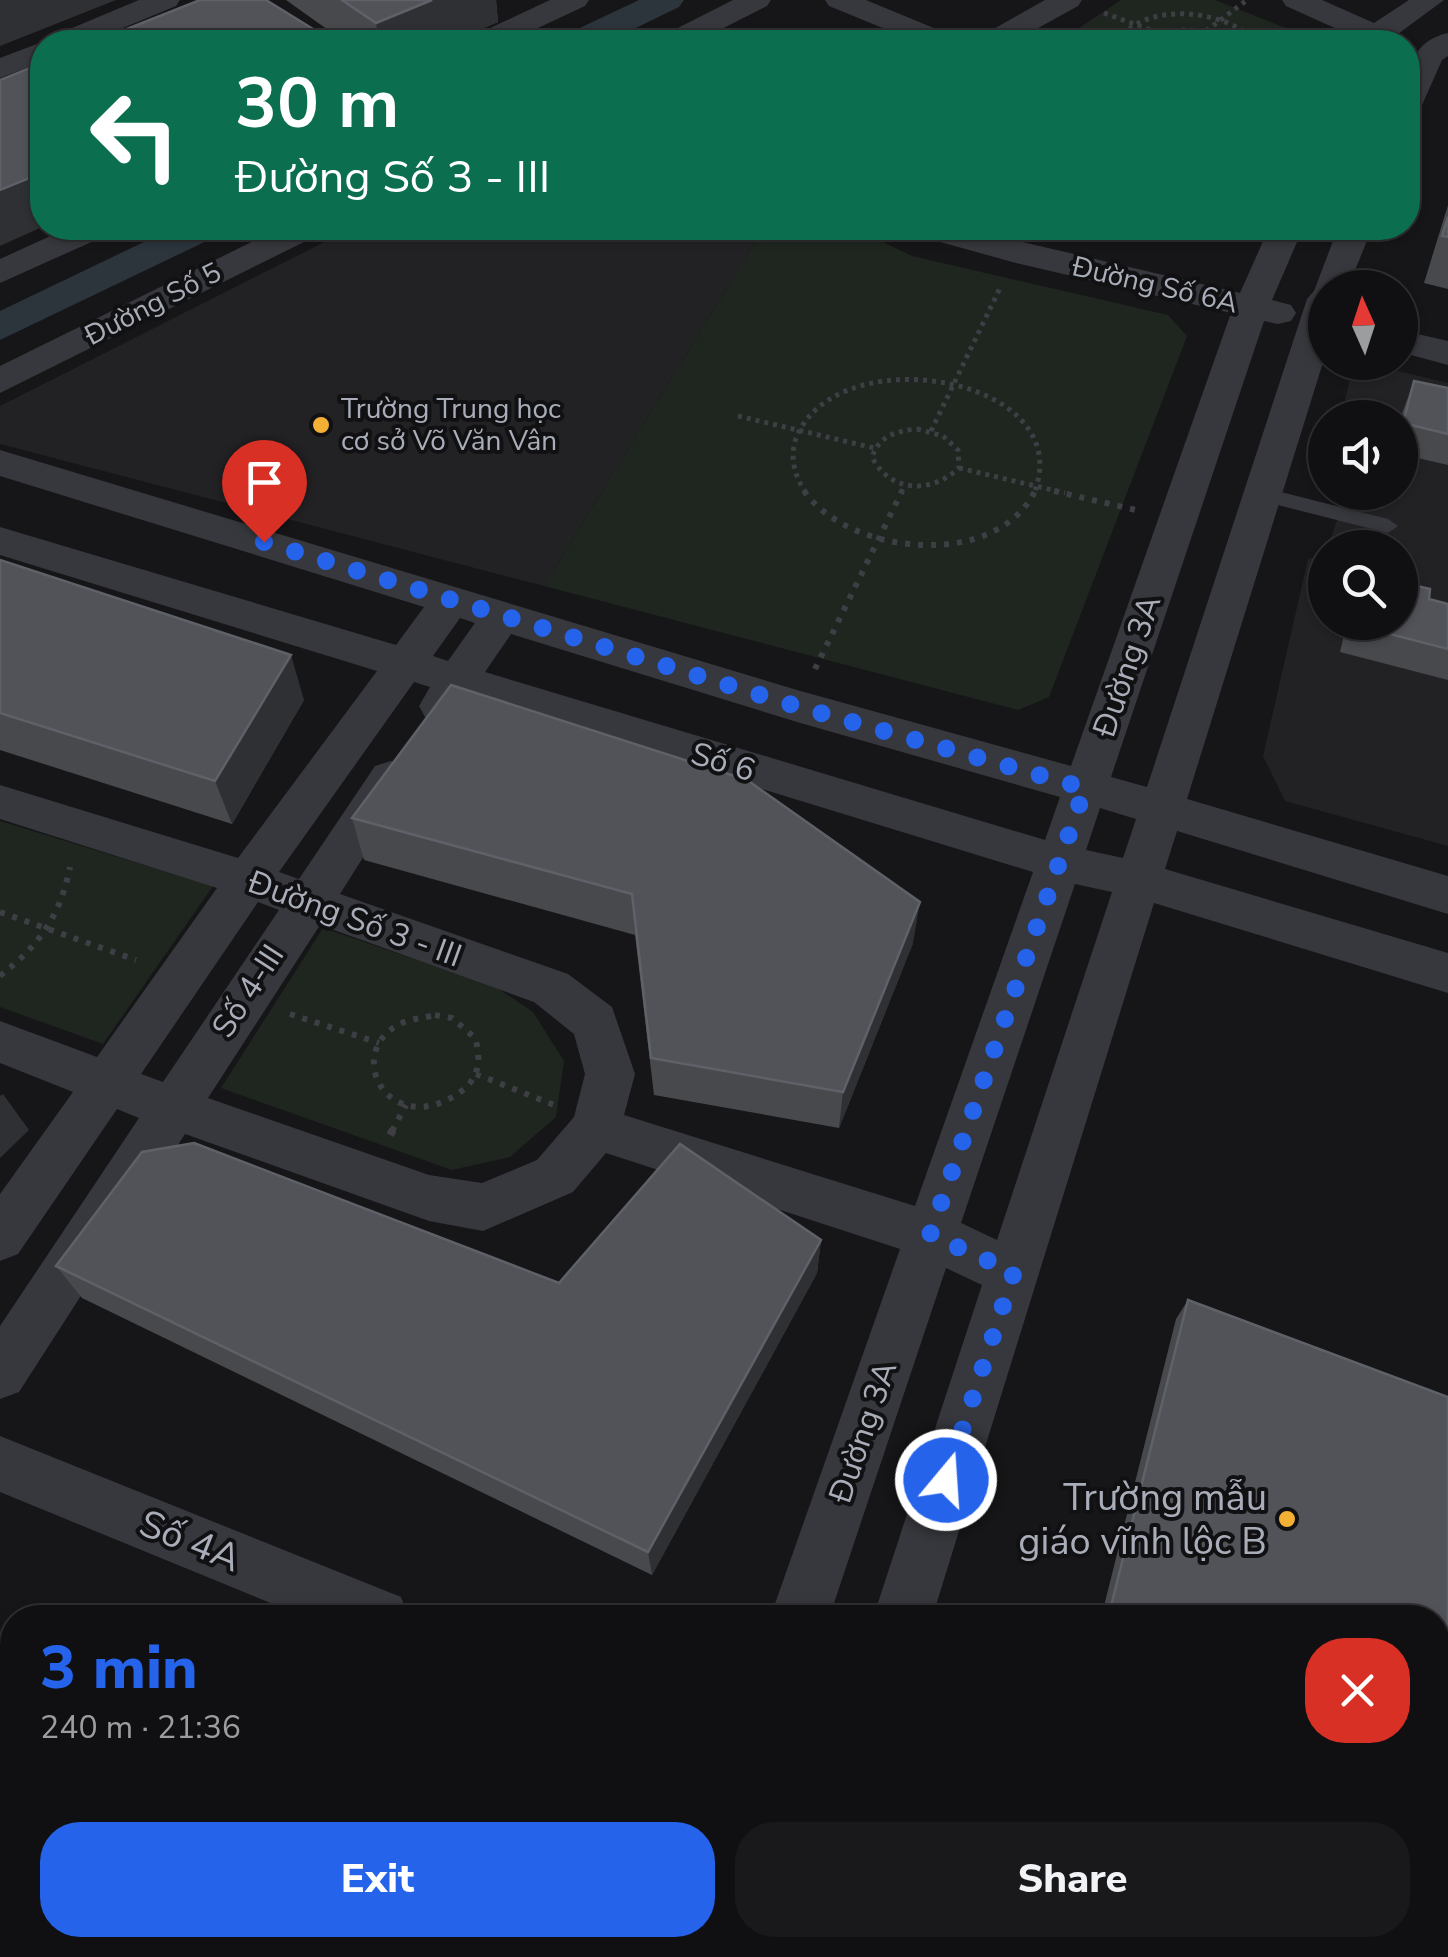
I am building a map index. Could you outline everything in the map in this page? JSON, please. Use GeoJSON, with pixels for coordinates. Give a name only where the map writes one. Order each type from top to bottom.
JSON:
{"type":"FeatureCollection","features":[{"type":"Feature","properties":{"kind":"street"},"geometry":{"type":"LineString","coordinates":[[93,30],[165,0]]}},
{"type":"Feature","properties":{"kind":"street"},"geometry":{"type":"LineString","coordinates":[[494,0],[529,20]]}},
{"type":"Feature","properties":{"kind":"street"},"geometry":{"type":"LineString","coordinates":[[697,30],[756,0]]}},
{"type":"Feature","properties":{"kind":"street"},"geometry":{"type":"LineString","coordinates":[[840,0],[913,30]]}},
{"type":"Feature","properties":{"kind":"street"},"geometry":{"type":"LineString","coordinates":[[1013,30],[1067,0]]}},
{"type":"Feature","properties":{"kind":"street"},"geometry":{"type":"LineString","coordinates":[[1297,0],[1358,30]]}},
{"type":"Feature","properties":{"kind":"street"},"geometry":{"type":"LineString","coordinates":[[1386,30],[1429,0]]}},
{"type":"Feature","properties":{"kind":"street"},"geometry":{"type":"LineString","coordinates":[[509,30],[570,1]]}},
{"type":"Feature","properties":{"kind":"street"},"geometry":{"type":"LineString","coordinates":[[1420,76],[1429,55],[1448,42]]}},
{"type":"Feature","properties":{"kind":"street"},"geometry":{"type":"LineString","coordinates":[[0,69],[30,57]]}},
{"type":"Feature","properties":{"kind":"street"},"geometry":{"type":"LineString","coordinates":[[0,272],[69,240]]}},
{"type":"Feature","properties":{"kind":"street","name":"Đường Số 5"},"geometry":{"type":"LineString","coordinates":[[0,381],[282,240]]}},
{"type":"Feature","properties":{"kind":"street","name":"Đường Số 6A"},"geometry":{"type":"LineString","coordinates":[[970,240],[1250,307],[1308,308]]}},
{"type":"Feature","properties":{"kind":"street","name":"Đường 3A"},"geometry":{"type":"LineString","coordinates":[[804,1605],[1250,307],[1281,240]]}},
{"type":"Feature","properties":{"kind":"street"},"geometry":{"type":"LineString","coordinates":[[1339,270],[1350,240]]}},
{"type":"Feature","properties":{"kind":"street"},"geometry":{"type":"LineString","coordinates":[[1418,345],[1448,352]]}},
{"type":"Feature","properties":{"kind":"street"},"geometry":{"type":"LineString","coordinates":[[906,1605],[1308,355]]}},
{"type":"Feature","properties":{"kind":"street"},"geometry":{"type":"LineString","coordinates":[[0,464],[452,598],[796,706],[1160,808],[1448,895]]}},
{"type":"Feature","properties":{"kind":"street"},"geometry":{"type":"LineString","coordinates":[[1176,520],[1254,515]]}},
{"type":"Feature","properties":{"kind":"street","name":"Số 6"},"geometry":{"type":"LineString","coordinates":[[0,541],[1059,862],[1140,880],[1448,973]]}},
{"type":"Feature","properties":{"kind":"street","name":"Số 4-III"},"geometry":{"type":"LineString","coordinates":[[0,1237],[248,880],[452,598]]}},
{"type":"Feature","properties":{"kind":"street","name":"Số 4-III"},"geometry":{"type":"LineString","coordinates":[[0,1373],[306,901],[503,614]]}},
{"type":"Feature","properties":{"kind":"street","name":"Đường Số 3 - III"},"geometry":{"type":"LineString","coordinates":[[0,802],[248,880],[550,988],[595,1022],[610,1074],[596,1128],[556,1176],[483,1207],[429,1198],[172,1108],[0,1042]]}},
{"type":"Feature","properties":{"kind":"street"},"geometry":{"type":"LineString","coordinates":[[596,1128],[930,1235],[1014,1272]]}},
{"type":"Feature","properties":{"kind":"street","name":"Số 4A"},"geometry":{"type":"LineString","coordinates":[[0,1464],[348,1605]]}},
{"type":"Feature","properties":{"kind":"lane"},"geometry":{"type":"LineString","coordinates":[[1254,515],[1388,526]]}},
{"type":"Feature","properties":{"kind":"path"},"geometry":{"type":"LineString","coordinates":[[1208,30],[1247,0]]}},
{"type":"Feature","properties":{"kind":"path"},"geometry":{"type":"LineString","coordinates":[[1124,30],[1128,23],[1167,10],[1191,10],[1224,17],[1246,30]]}},
{"type":"Feature","properties":{"kind":"path"},"geometry":{"type":"LineString","coordinates":[[1103,12],[1147,30]]}},
{"type":"Feature","properties":{"kind":"path"},"geometry":{"type":"LineString","coordinates":[[931,431],[1016,253]]}},
{"type":"Feature","properties":{"kind":"path"},"geometry":{"type":"LineString","coordinates":[[916,378],[954,383],[988,395],[1016,414],[1034,436],[1042,462],[1038,487],[1022,511],[994,530],[959,542],[918,546],[878,539],[842,526],[814,505],[796,481],[790,455],[797,430],[816,408],[843,390],[878,380],[916,378]]}},
{"type":"Feature","properties":{"kind":"path"},"geometry":{"type":"LineString","coordinates":[[738,416],[874,448]]}},
{"type":"Feature","properties":{"kind":"path"},"geometry":{"type":"LineString","coordinates":[[917,429],[931,431],[958,450],[958,468],[943,483],[904,486],[881,474],[872,457],[874,448],[890,434],[917,429]]}},
{"type":"Feature","properties":{"kind":"path"},"geometry":{"type":"LineString","coordinates":[[958,468],[1176,520]]}},
{"type":"Feature","properties":{"kind":"path"},"geometry":{"type":"LineString","coordinates":[[796,706],[904,486]]}},
{"type":"Feature","properties":{"kind":"path"},"geometry":{"type":"LineString","coordinates":[[0,976],[31,950],[62,909],[75,826]]}},
{"type":"Feature","properties":{"kind":"path"},"geometry":{"type":"LineString","coordinates":[[0,912],[181,977]]}},
{"type":"Feature","properties":{"kind":"path"},"geometry":{"type":"LineString","coordinates":[[243,998],[379,1043]]}},
{"type":"Feature","properties":{"kind":"path"},"geometry":{"type":"LineString","coordinates":[[417,1016],[452,1018],[475,1038],[480,1051],[476,1074],[463,1092],[448,1102],[432,1107],[398,1103],[374,1080],[372,1064],[379,1043],[399,1023],[417,1016]]}},
{"type":"Feature","properties":{"kind":"path"},"geometry":{"type":"LineString","coordinates":[[476,1074],[558,1107],[596,1128]]}},
{"type":"Feature","properties":{"kind":"shaded area"},"geometry":{"type":"Polygon","coordinates":[[[1121,0],[1215,0],[1291,30],[1076,30],[1121,0]]]}},
{"type":"Feature","properties":{"kind":"shaded area","name":"Trường Trung học cơ sở Võ Văn Vân"},"geometry":{"type":"Polygon","coordinates":[[[328,240],[757,240],[544,586],[0,444],[0,406],[328,240]]]}},
{"type":"Feature","properties":{"kind":"shaded area"},"geometry":{"type":"Polygon","coordinates":[[[757,240],[879,240],[912,256],[1168,315],[1187,336],[1049,697],[1018,710],[544,586],[757,240]]]}},
{"type":"Feature","properties":{"kind":"shaded area"},"geometry":{"type":"Polygon","coordinates":[[[1418,376],[1448,383],[1448,846],[1285,801],[1263,756],[1308,559],[1308,640],[1418,640],[1418,530],[1334,530],[1340,510],[1418,510],[1418,400],[1345,400],[1350,380],[1418,380],[1418,376]]]}},
{"type":"Feature","properties":{"kind":"shaded area"},"geometry":{"type":"Polygon","coordinates":[[[0,821],[213,886],[103,1044],[0,1007],[0,821]]]}},
{"type":"Feature","properties":{"kind":"shaded area"},"geometry":{"type":"Polygon","coordinates":[[[323,928],[496,987],[533,1012],[564,1061],[556,1117],[510,1157],[452,1170],[221,1088],[323,928]]]}},
{"type":"Feature","properties":{"kind":"building"},"geometry":{"type":"Polygon","coordinates":[[[200,0],[266,0],[315,30],[124,30],[200,0]]]}},
{"type":"Feature","properties":{"kind":"building"},"geometry":{"type":"Polygon","coordinates":[[[342,0],[432,0],[376,23],[342,0]]]}},
{"type":"Feature","properties":{"kind":"building"},"geometry":{"type":"Polygon","coordinates":[[[30,68],[30,178],[0,190],[0,80],[30,68]]]}},
{"type":"Feature","properties":{"kind":"building"},"geometry":{"type":"Polygon","coordinates":[[[1414,381],[1448,388],[1448,434],[1418,427],[1418,400],[1409,400],[1414,381]]]}},
{"type":"Feature","properties":{"kind":"building"},"geometry":{"type":"Polygon","coordinates":[[[0,560],[291,655],[215,781],[0,713],[0,560]]]}},
{"type":"Feature","properties":{"kind":"building"},"geometry":{"type":"Polygon","coordinates":[[[1418,586],[1430,589],[1429,599],[1448,604],[1448,649],[1413,640],[1418,640],[1418,586]]]}},
{"type":"Feature","properties":{"kind":"building"},"geometry":{"type":"Polygon","coordinates":[[[451,685],[747,780],[920,902],[843,1092],[651,1058],[632,894],[352,818],[451,685]]]}},
{"type":"Feature","properties":{"kind":"building"},"geometry":{"type":"Polygon","coordinates":[[[194,1143],[559,1283],[680,1144],[821,1240],[648,1552],[56,1266],[142,1152],[194,1143]]]}},
{"type":"Feature","properties":{"kind":"building","name":"Trường mẫu giáo vĩnh lộc B"},"geometry":{"type":"Polygon","coordinates":[[[1188,1300],[1448,1397],[1448,1605],[1111,1605],[1188,1300]]]}},
{"type":"Feature","properties":{"kind":"waterway"},"geometry":{"type":"LineString","coordinates":[[605,30],[667,0]]}},
{"type":"Feature","properties":{"kind":"waterway"},"geometry":{"type":"LineString","coordinates":[[0,327],[178,240]]}},
{"type":"Feature","properties":{"kind":"place","name":"Trường Trung học cơ sở Võ Văn Vân"},"geometry":{"type":"Point","coordinates":[321,425]}},
{"type":"Feature","properties":{"kind":"place","name":"Trường mẫu giáo vĩnh lộc B"},"geometry":{"type":"Point","coordinates":[1287,1519]}},
{"type":"Feature","properties":{"kind":"route"},"geometry":{"type":"LineString","coordinates":[[264,542],[796,706],[1085,788],[930,1235],[1014,1272],[946,1480]]}}]}
